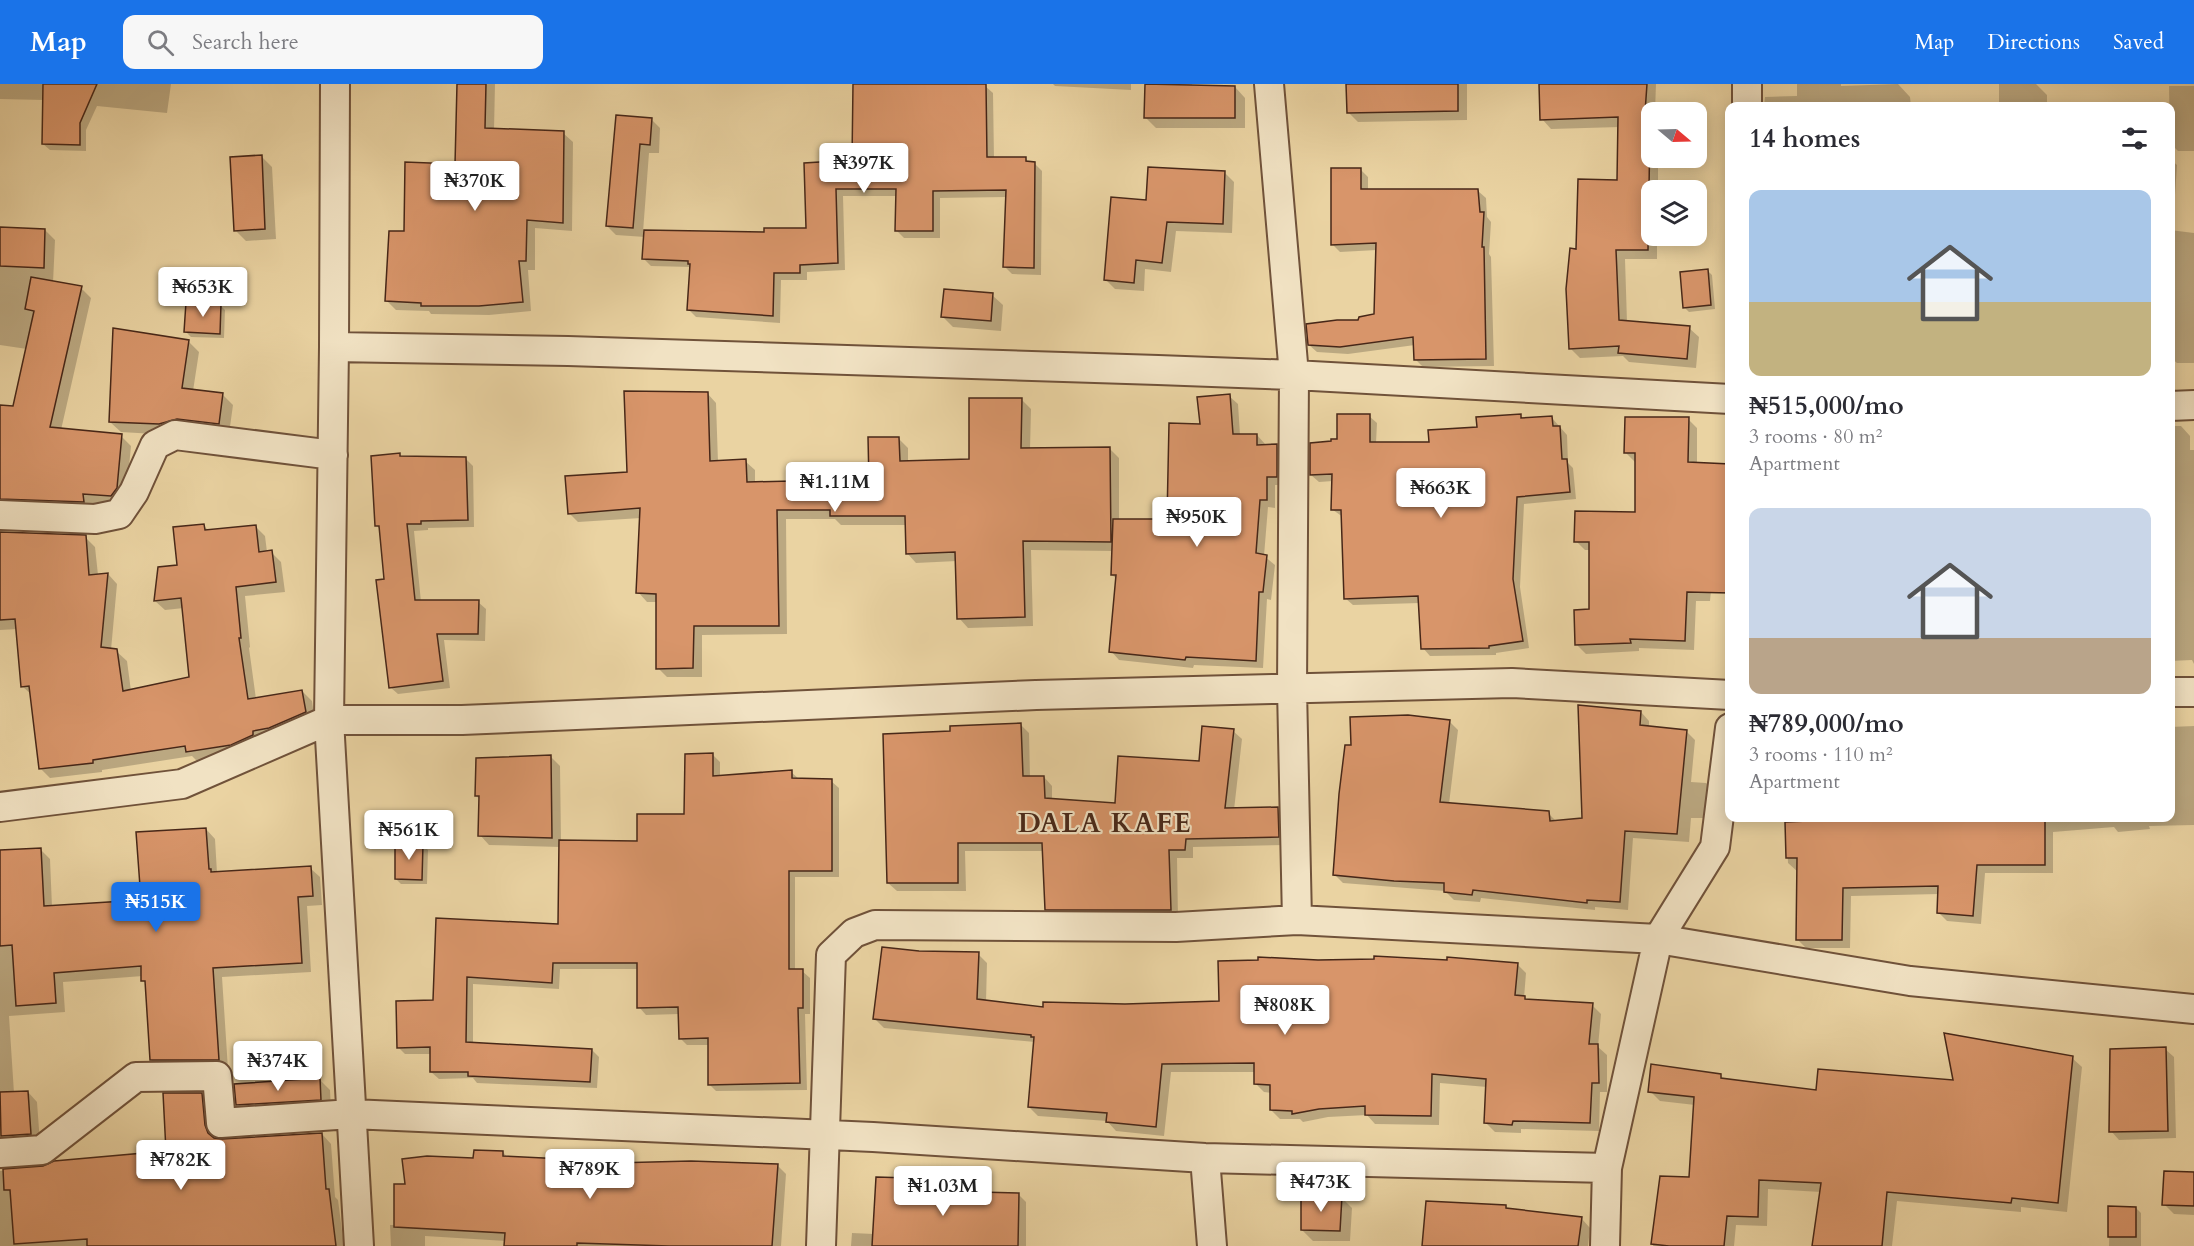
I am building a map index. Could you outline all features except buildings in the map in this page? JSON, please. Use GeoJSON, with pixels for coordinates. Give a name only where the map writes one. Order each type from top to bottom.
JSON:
{"type":"FeatureCollection","features":[{"type":"Feature","properties":{"kind":"street"},"geometry":{"type":"LineString","coordinates":[[335,84],[329,720],[359,1246]]}},
{"type":"Feature","properties":{"kind":"street"},"geometry":{"type":"LineString","coordinates":[[1269,84],[1294,375],[1292,689],[1297,921]]}},
{"type":"Feature","properties":{"kind":"street"},"geometry":{"type":"LineString","coordinates":[[1747,84],[1747,102]]}},
{"type":"Feature","properties":{"kind":"street"},"geometry":{"type":"LineString","coordinates":[[334,348],[580,352],[1294,375],[1725,399]]}},
{"type":"Feature","properties":{"kind":"street"},"geometry":{"type":"LineString","coordinates":[[2175,406],[2194,405]]}},
{"type":"Feature","properties":{"kind":"street"},"geometry":{"type":"LineString","coordinates":[[0,514],[95,519],[118,514],[134,492],[155,445],[176,435],[333,454]]}},
{"type":"Feature","properties":{"kind":"street"},"geometry":{"type":"LineString","coordinates":[[0,807],[182,784],[329,720],[462,720],[1024,695],[1512,683],[1725,695]]}},
{"type":"Feature","properties":{"kind":"street"},"geometry":{"type":"LineString","coordinates":[[2175,692],[2194,692]]}},
{"type":"Feature","properties":{"kind":"street"},"geometry":{"type":"LineString","coordinates":[[1605,1246],[1607,1168],[1658,939],[1715,847],[1725,768]]}},
{"type":"Feature","properties":{"kind":"street"},"geometry":{"type":"LineString","coordinates":[[821,1246],[831,955],[854,933],[875,925],[1176,927],[1297,921],[1658,939],[1910,981],[2194,1009]]}},
{"type":"Feature","properties":{"kind":"street"},"geometry":{"type":"LineString","coordinates":[[0,1153],[42,1150],[136,1077],[217,1076],[221,1123],[351,1114],[826,1134],[1206,1158],[1607,1168]]}},
{"type":"Feature","properties":{"kind":"street"},"geometry":{"type":"LineString","coordinates":[[1206,1158],[1212,1246]]}},
{"type":"Feature","properties":{"kind":"district","name":"DALA KAFE"},"geometry":{"type":"Point","coordinates":[1105,823]}}]}
